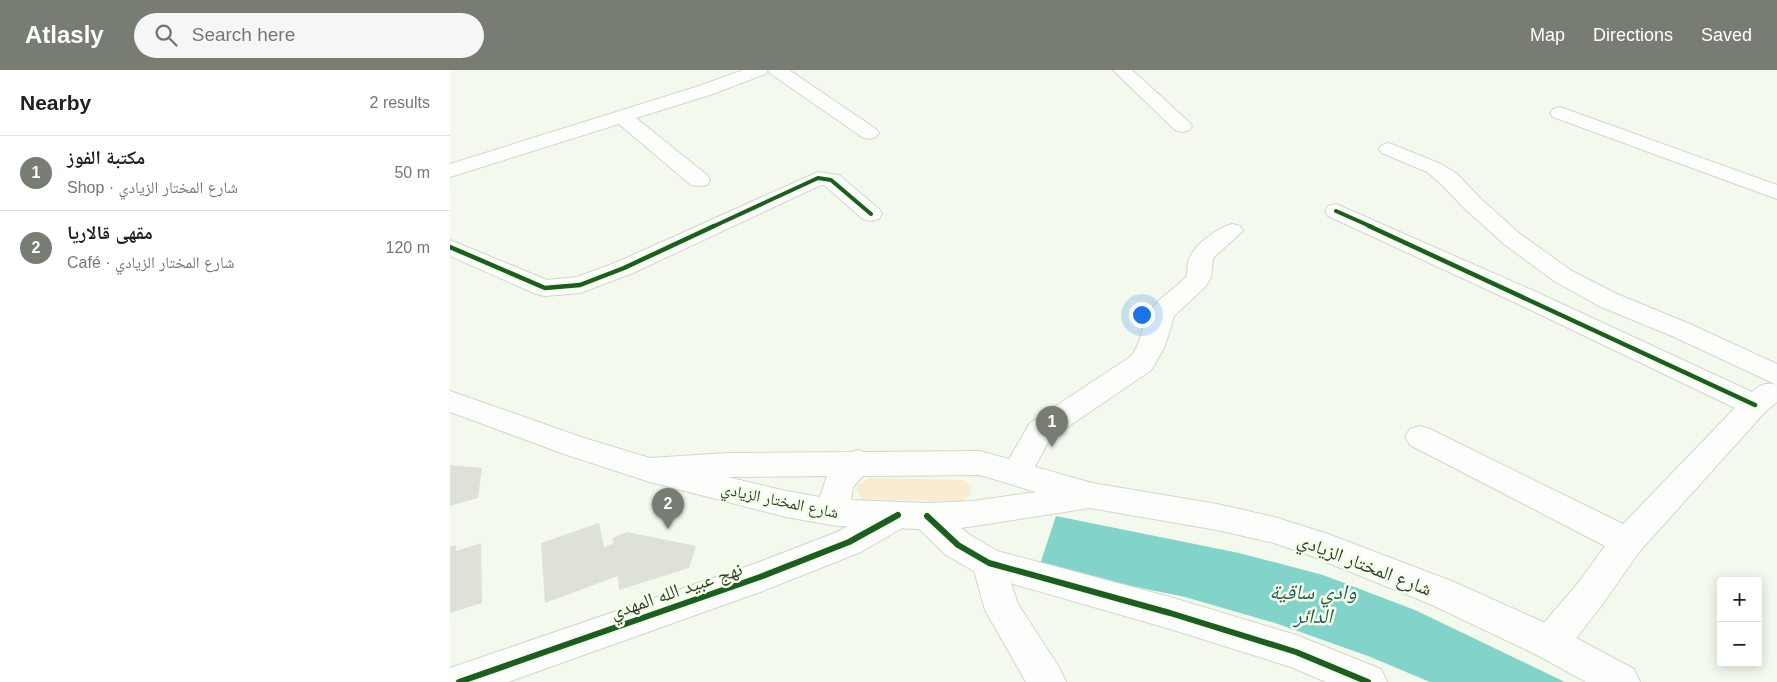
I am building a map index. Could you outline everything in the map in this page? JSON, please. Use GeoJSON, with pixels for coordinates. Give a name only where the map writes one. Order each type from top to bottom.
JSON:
{"type":"FeatureCollection","features":[{"type":"Feature","properties":{"kind":"street"},"geometry":{"type":"LineString","coordinates":[[450,171],[706,90],[759,70]]}},
{"type":"Feature","properties":{"kind":"street"},"geometry":{"type":"LineString","coordinates":[[777,70],[868,133]]}},
{"type":"Feature","properties":{"kind":"street"},"geometry":{"type":"LineString","coordinates":[[1122,70],[1182,126]]}},
{"type":"Feature","properties":{"kind":"street"},"geometry":{"type":"LineString","coordinates":[[1560,113],[1777,192]]}},
{"type":"Feature","properties":{"kind":"street"},"geometry":{"type":"LineString","coordinates":[[621,116],[699,180]]}},
{"type":"Feature","properties":{"kind":"street"},"geometry":{"type":"LineString","coordinates":[[1389,149],[1434,168],[1441,173],[1512,239],[1563,276],[1608,300],[1681,330],[1777,375]]}},
{"type":"Feature","properties":{"kind":"street"},"geometry":{"type":"LineString","coordinates":[[450,246],[493,267],[545,288],[580,285],[624,268],[818,178],[832,180],[871,214]]}},
{"type":"Feature","properties":{"kind":"street"},"geometry":{"type":"LineString","coordinates":[[1336,211],[1766,395],[1627,542],[1590,594],[1550,643]]}},
{"type":"Feature","properties":{"kind":"street"},"geometry":{"type":"LineString","coordinates":[[1016,473],[1040,431],[1140,364],[1148,356],[1154,343],[1160,317],[1168,305],[1194,284],[1201,272],[1200,260],[1204,254],[1232,230]]}},
{"type":"Feature","properties":{"kind":"street","name":"شارع المختار الزيادي"},"geometry":{"type":"LineString","coordinates":[[450,402],[650,470],[786,504],[837,513],[974,514],[1092,496]]}},
{"type":"Feature","properties":{"kind":"street"},"geometry":{"type":"LineString","coordinates":[[1420,437],[1627,542]]}},
{"type":"Feature","properties":{"kind":"street"},"geometry":{"type":"LineString","coordinates":[[837,513],[835,494],[838,483],[858,462]]}},
{"type":"Feature","properties":{"kind":"street","name":"شارع المختار الزيادي"},"geometry":{"type":"LineString","coordinates":[[650,470],[727,465],[858,462],[980,463],[1092,496],[1217,516],[1274,530],[1316,544],[1442,593],[1550,643],[1621,682]]}},
{"type":"Feature","properties":{"kind":"street"},"geometry":{"type":"LineString","coordinates":[[974,514],[987,501],[992,487],[990,476],[980,463]]}},
{"type":"Feature","properties":{"kind":"street"},"geometry":{"type":"LineString","coordinates":[[912,515],[989,563],[1170,612],[1296,652],[1368,682]]}},
{"type":"Feature","properties":{"kind":"street","name":"نهج عبيد الله المهدي"},"geometry":{"type":"LineString","coordinates":[[460,682],[760,577],[912,515]]}},
{"type":"Feature","properties":{"kind":"street"},"geometry":{"type":"LineString","coordinates":[[989,563],[1002,610],[1047,682]]}},
{"type":"Feature","properties":{"kind":"shaded area"},"geometry":{"type":"Polygon","coordinates":[[[869,478],[964,480],[971,489],[969,496],[960,502],[862,499],[857,490],[858,485],[869,478]]]}},
{"type":"Feature","properties":{"kind":"water","name":"وادي ساقية الدائر"},"geometry":{"type":"Polygon","coordinates":[[[1056,516],[1239,553],[1323,575],[1415,610],[1565,682],[1430,682],[1368,656],[1275,623],[1185,597],[1039,567],[1056,516]]]}},
{"type":"Feature","properties":{"kind":"building"},"geometry":{"type":"Polygon","coordinates":[[[450,465],[482,468],[478,498],[450,506],[450,465]]]}},
{"type":"Feature","properties":{"kind":"building"},"geometry":{"type":"Polygon","coordinates":[[[599,523],[604,547],[614,543],[612,538],[627,532],[696,546],[689,568],[619,590],[618,576],[545,603],[541,543],[599,523]]]}},
{"type":"Feature","properties":{"kind":"building"},"geometry":{"type":"Polygon","coordinates":[[[481,543],[482,603],[450,613],[450,547],[456,545],[456,551],[481,543]]]}},
{"type":"Feature","properties":{"kind":"cycle path"},"geometry":{"type":"LineString","coordinates":[[450,247],[545,288],[580,285],[624,268],[818,178],[831,180],[871,214]]}},
{"type":"Feature","properties":{"kind":"cycle path"},"geometry":{"type":"LineString","coordinates":[[1336,211],[1755,405]]}},
{"type":"Feature","properties":{"kind":"cycle path"},"geometry":{"type":"LineString","coordinates":[[459,682],[760,577],[849,542],[898,515]]}},
{"type":"Feature","properties":{"kind":"cycle path"},"geometry":{"type":"LineString","coordinates":[[927,516],[958,545],[989,563],[1170,613],[1296,652],[1368,682]]}},
{"type":"Feature","properties":{"kind":"place","name":"مكتبة الفوز"},"geometry":{"type":"Point","coordinates":[1052,447]}},
{"type":"Feature","properties":{"kind":"place","name":"مقهى قالاريا"},"geometry":{"type":"Point","coordinates":[668,529]}}]}
